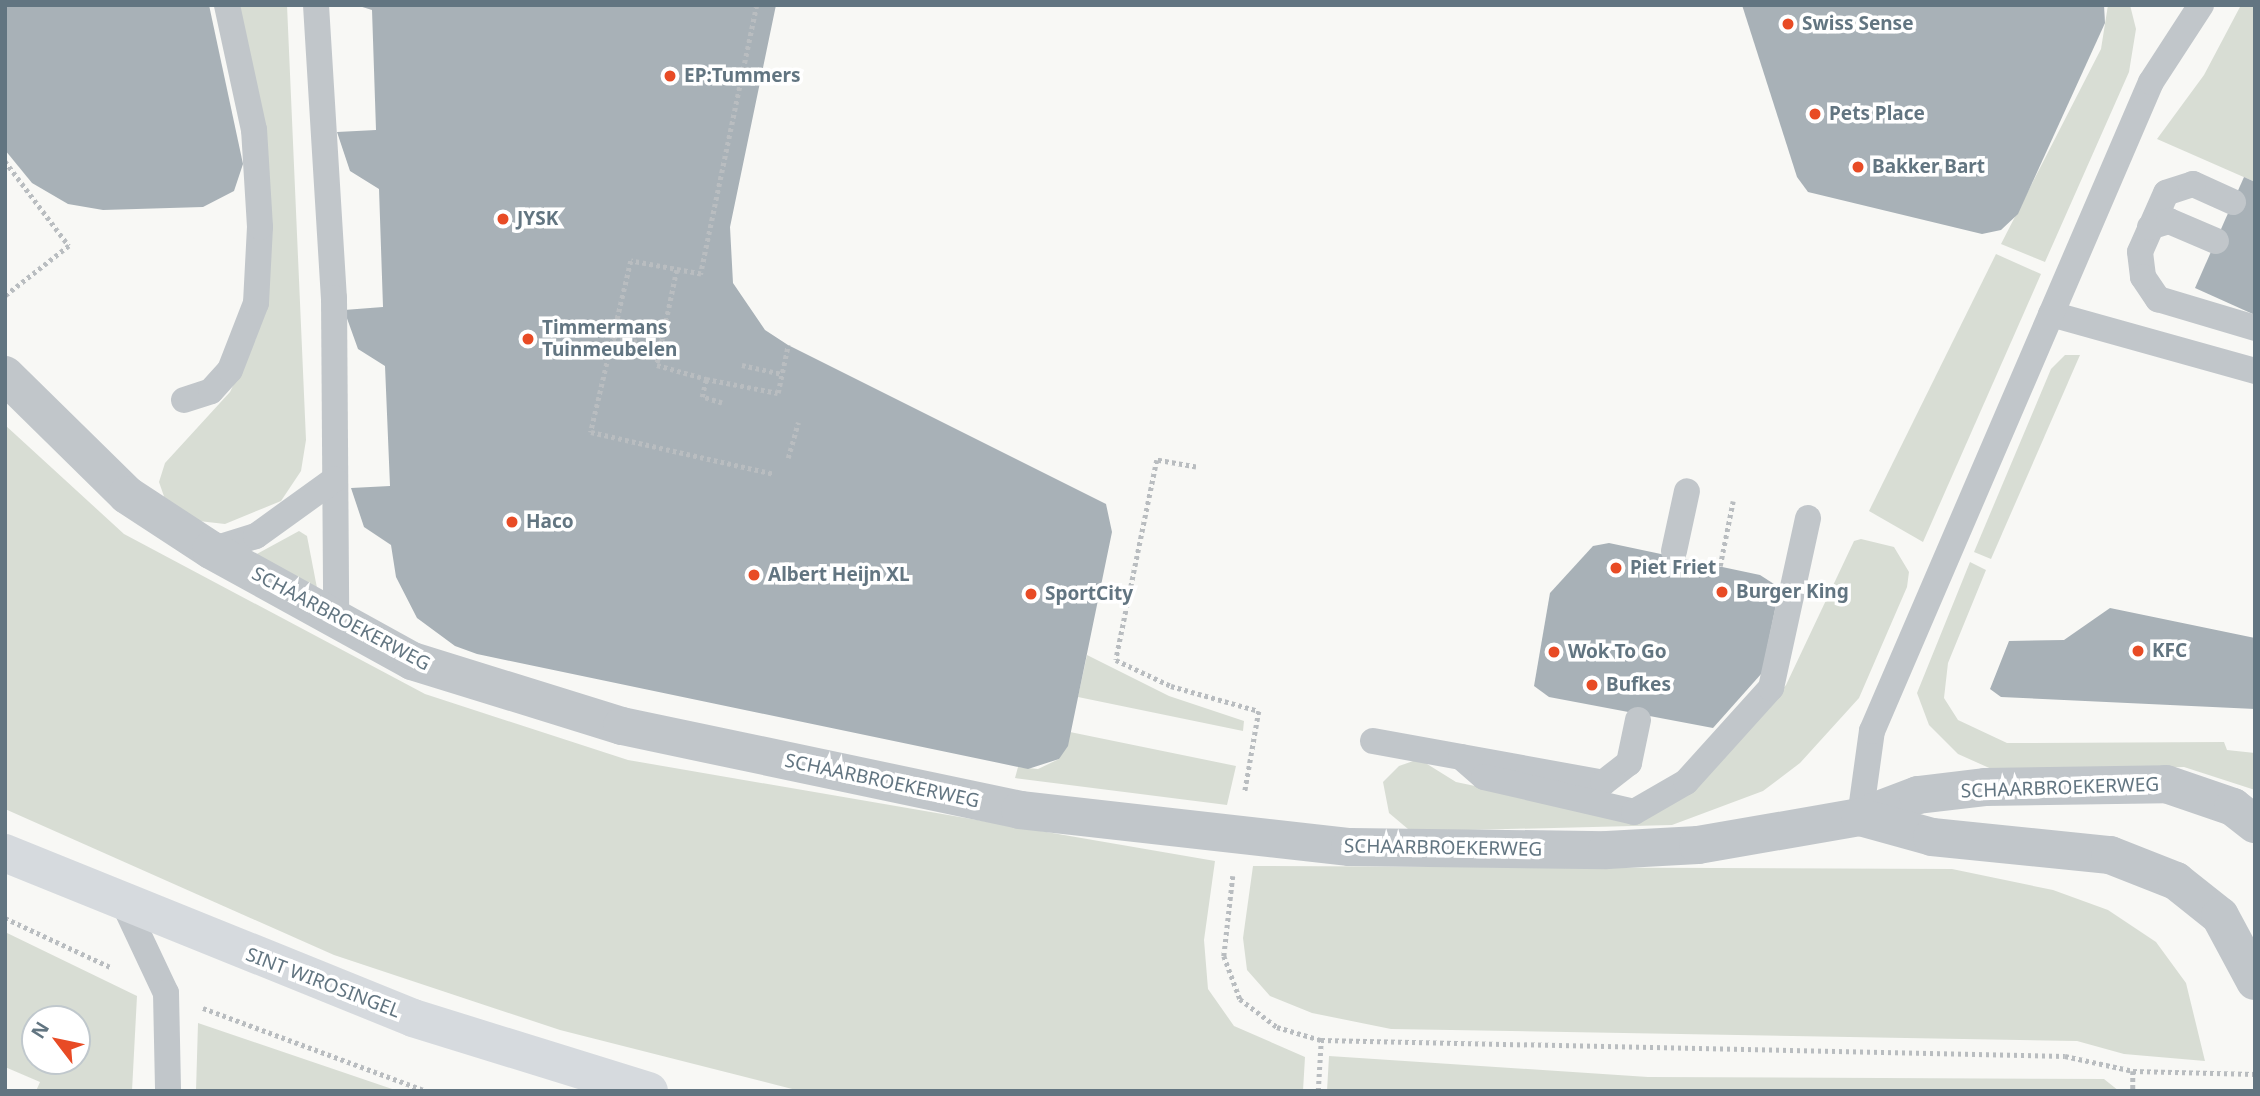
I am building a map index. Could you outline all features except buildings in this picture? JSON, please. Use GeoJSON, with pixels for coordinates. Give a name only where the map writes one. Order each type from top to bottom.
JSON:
{"type":"FeatureCollection","features":[{"type":"Feature","properties":{"kind":"main road","name":"SINT WIROSINGEL"},"geometry":{"type":"LineString","coordinates":[[5,853],[125,906],[413,1018],[649,1091]]}},
{"type":"Feature","properties":{"kind":"street","name":"SCHAARBROEKERWEG"},"geometry":{"type":"LineString","coordinates":[[5,374],[94,469],[211,550],[412,661],[622,726],[1020,810],[1350,847],[1607,850],[1698,845],[1860,817],[1919,795],[1985,787],[2166,784],[2233,807],[2255,824]]}},
{"type":"Feature","properties":{"kind":"street","name":"SCHAARBROEKERWEG"},"geometry":{"type":"LineString","coordinates":[[1860,817],[1932,837],[2110,855],[2176,881],[2220,916],[2255,981]]}},
{"type":"Feature","properties":{"kind":"lane"},"geometry":{"type":"LineString","coordinates":[[184,400],[211,391],[230,370],[256,303],[260,227],[254,130],[227,5]]}},
{"type":"Feature","properties":{"kind":"lane"},"geometry":{"type":"LineString","coordinates":[[316,5],[334,298],[336,618]]}},
{"type":"Feature","properties":{"kind":"lane"},"geometry":{"type":"LineString","coordinates":[[1860,817],[1872,731],[2151,82],[2201,5]]}},
{"type":"Feature","properties":{"kind":"lane"},"geometry":{"type":"LineString","coordinates":[[2233,202],[2179,184],[2166,193],[2150,227],[2142,265],[2158,299],[2255,328]]}},
{"type":"Feature","properties":{"kind":"lane"},"geometry":{"type":"LineString","coordinates":[[2150,227],[2169,220],[2216,242]]}},
{"type":"Feature","properties":{"kind":"lane"},"geometry":{"type":"LineString","coordinates":[[2051,314],[2255,371]]}},
{"type":"Feature","properties":{"kind":"lane"},"geometry":{"type":"LineString","coordinates":[[211,550],[256,536],[335,479]]}},
{"type":"Feature","properties":{"kind":"lane"},"geometry":{"type":"LineString","coordinates":[[1674,551],[1687,491]]}},
{"type":"Feature","properties":{"kind":"lane"},"geometry":{"type":"LineString","coordinates":[[1461,757],[1485,777],[1634,812],[1686,782],[1771,688],[1808,518]]}},
{"type":"Feature","properties":{"kind":"lane"},"geometry":{"type":"LineString","coordinates":[[1373,741],[1603,783],[1629,763],[1638,720]]}},
{"type":"Feature","properties":{"kind":"lane"},"geometry":{"type":"LineString","coordinates":[[125,906],[166,993],[168,1091]]}},
{"type":"Feature","properties":{"kind":"path"},"geometry":{"type":"LineString","coordinates":[[757,5],[701,274],[631,261],[590,432],[774,474]]}},
{"type":"Feature","properties":{"kind":"path"},"geometry":{"type":"LineString","coordinates":[[5,161],[69,246],[5,296]]}},
{"type":"Feature","properties":{"kind":"path"},"geometry":{"type":"LineString","coordinates":[[678,269],[657,365],[706,379],[778,393],[788,345]]}},
{"type":"Feature","properties":{"kind":"path"},"geometry":{"type":"LineString","coordinates":[[613,338],[637,342]]}},
{"type":"Feature","properties":{"kind":"path"},"geometry":{"type":"LineString","coordinates":[[742,365],[782,374]]}},
{"type":"Feature","properties":{"kind":"path"},"geometry":{"type":"LineString","coordinates":[[706,379],[702,397],[722,403]]}},
{"type":"Feature","properties":{"kind":"path"},"geometry":{"type":"LineString","coordinates":[[788,458],[798,422]]}},
{"type":"Feature","properties":{"kind":"path"},"geometry":{"type":"LineString","coordinates":[[1196,467],[1157,460],[1116,660],[1171,685],[1259,711],[1238,836],[1224,956],[1240,999],[1277,1027],[1321,1040],[2064,1056],[2133,1071],[2255,1074]]}},
{"type":"Feature","properties":{"kind":"path"},"geometry":{"type":"LineString","coordinates":[[1720,566],[1733,501]]}},
{"type":"Feature","properties":{"kind":"path"},"geometry":{"type":"LineString","coordinates":[[5,918],[166,993],[324,1058],[426,1091]]}},
{"type":"Feature","properties":{"kind":"path"},"geometry":{"type":"LineString","coordinates":[[1318,1091],[1321,1040]]}},
{"type":"Feature","properties":{"kind":"path"},"geometry":{"type":"LineString","coordinates":[[2133,1071],[2133,1091]]}},
{"type":"Feature","properties":{"kind":"shaded area"},"geometry":{"type":"Polygon","coordinates":[[[234,5],[287,5],[306,440],[301,471],[281,501],[225,524],[190,520],[167,505],[159,482],[165,463],[230,392],[256,338],[234,5]]]}},
{"type":"Feature","properties":{"kind":"shaded area"},"geometry":{"type":"Polygon","coordinates":[[[2108,5],[2130,5],[2136,29],[2129,72],[2045,262],[2001,244],[2101,49],[2108,5]]]}},
{"type":"Feature","properties":{"kind":"shaded area"},"geometry":{"type":"Polygon","coordinates":[[[2241,5],[2255,5],[2255,182],[2157,139],[2204,75],[2241,5]]]}},
{"type":"Feature","properties":{"kind":"shaded area"},"geometry":{"type":"Polygon","coordinates":[[[1996,254],[2041,274],[1923,542],[1869,511],[1996,254]]]}},
{"type":"Feature","properties":{"kind":"shaded area"},"geometry":{"type":"Polygon","coordinates":[[[2065,355],[2080,355],[1991,559],[1974,552],[2051,369],[2065,355]]]}},
{"type":"Feature","properties":{"kind":"shaded area"},"geometry":{"type":"Polygon","coordinates":[[[5,425],[124,534],[425,694],[628,760],[1215,861],[1204,940],[1208,989],[1234,1026],[1305,1057],[1303,1091],[800,1091],[560,1030],[334,955],[5,809],[5,425]]]}},
{"type":"Feature","properties":{"kind":"shaded area"},"geometry":{"type":"Polygon","coordinates":[[[299,531],[307,536],[317,588],[255,555],[299,531]]]}},
{"type":"Feature","properties":{"kind":"shaded area"},"geometry":{"type":"Polygon","coordinates":[[[1861,539],[1894,547],[1909,572],[1907,587],[1859,698],[1800,763],[1763,791],[1672,825],[1429,831],[1408,829],[1389,813],[1383,782],[1399,766],[1419,759],[1456,782],[1631,819],[1686,793],[1786,685],[1854,541],[1861,539]]]}},
{"type":"Feature","properties":{"kind":"shaded area"},"geometry":{"type":"Polygon","coordinates":[[[1970,562],[1986,570],[1948,663],[1944,698],[1958,720],[2007,743],[2224,742],[2227,750],[2255,753],[2255,790],[2184,767],[1996,771],[1958,754],[1929,725],[1917,693],[1970,562]]]}},
{"type":"Feature","properties":{"kind":"shaded area"},"geometry":{"type":"Polygon","coordinates":[[[1087,655],[1169,696],[1244,721],[1243,731],[1078,697],[1087,655]]]}},
{"type":"Feature","properties":{"kind":"shaded area"},"geometry":{"type":"Polygon","coordinates":[[[1070,732],[1236,766],[1227,805],[1015,778],[1018,767],[1038,769],[1059,759],[1070,732]]]}},
{"type":"Feature","properties":{"kind":"shaded area"},"geometry":{"type":"Polygon","coordinates":[[[1253,866],[1952,869],[2053,890],[2108,910],[2156,942],[2186,983],[2205,1061],[2124,1054],[2077,1041],[1391,1029],[1312,1013],[1270,996],[1247,970],[1243,938],[1253,866]]]}},
{"type":"Feature","properties":{"kind":"shaded area"},"geometry":{"type":"Polygon","coordinates":[[[5,932],[137,996],[132,1091],[36,1091],[40,1082],[24,1075],[91,1075],[91,1005],[21,1005],[21,1074],[5,1067],[5,932]]]}},
{"type":"Feature","properties":{"kind":"shaded area"},"geometry":{"type":"Polygon","coordinates":[[[198,1023],[398,1091],[196,1091],[198,1023]]]}},
{"type":"Feature","properties":{"kind":"shaded area"},"geometry":{"type":"Polygon","coordinates":[[[1329,1056],[1648,1077],[2104,1079],[2119,1091],[1327,1091],[1329,1056]]]}},
{"type":"Feature","properties":{"kind":"place","name":"Swiss Sense"},"geometry":{"type":"Point","coordinates":[1788,24]}},
{"type":"Feature","properties":{"kind":"place","name":"EP:Tummers"},"geometry":{"type":"Point","coordinates":[670,76]}},
{"type":"Feature","properties":{"kind":"place","name":"Pets Place"},"geometry":{"type":"Point","coordinates":[1815,114]}},
{"type":"Feature","properties":{"kind":"place","name":"Bakker Bart"},"geometry":{"type":"Point","coordinates":[1858,167]}},
{"type":"Feature","properties":{"kind":"place","name":"JYSK"},"geometry":{"type":"Point","coordinates":[503,219]}},
{"type":"Feature","properties":{"kind":"place","name":"Timmermans Tuinmeubelen"},"geometry":{"type":"Point","coordinates":[528,339]}},
{"type":"Feature","properties":{"kind":"place","name":"Haco"},"geometry":{"type":"Point","coordinates":[512,522]}},
{"type":"Feature","properties":{"kind":"place","name":"Piet Friet"},"geometry":{"type":"Point","coordinates":[1616,568]}},
{"type":"Feature","properties":{"kind":"place","name":"Albert Heijn XL"},"geometry":{"type":"Point","coordinates":[754,575]}},
{"type":"Feature","properties":{"kind":"place","name":"Burger King"},"geometry":{"type":"Point","coordinates":[1722,592]}},
{"type":"Feature","properties":{"kind":"place","name":"SportCity"},"geometry":{"type":"Point","coordinates":[1031,594]}},
{"type":"Feature","properties":{"kind":"place","name":"KFC"},"geometry":{"type":"Point","coordinates":[2138,651]}},
{"type":"Feature","properties":{"kind":"place","name":"Wok To Go"},"geometry":{"type":"Point","coordinates":[1554,652]}},
{"type":"Feature","properties":{"kind":"place","name":"Bufkes"},"geometry":{"type":"Point","coordinates":[1592,685]}}]}
